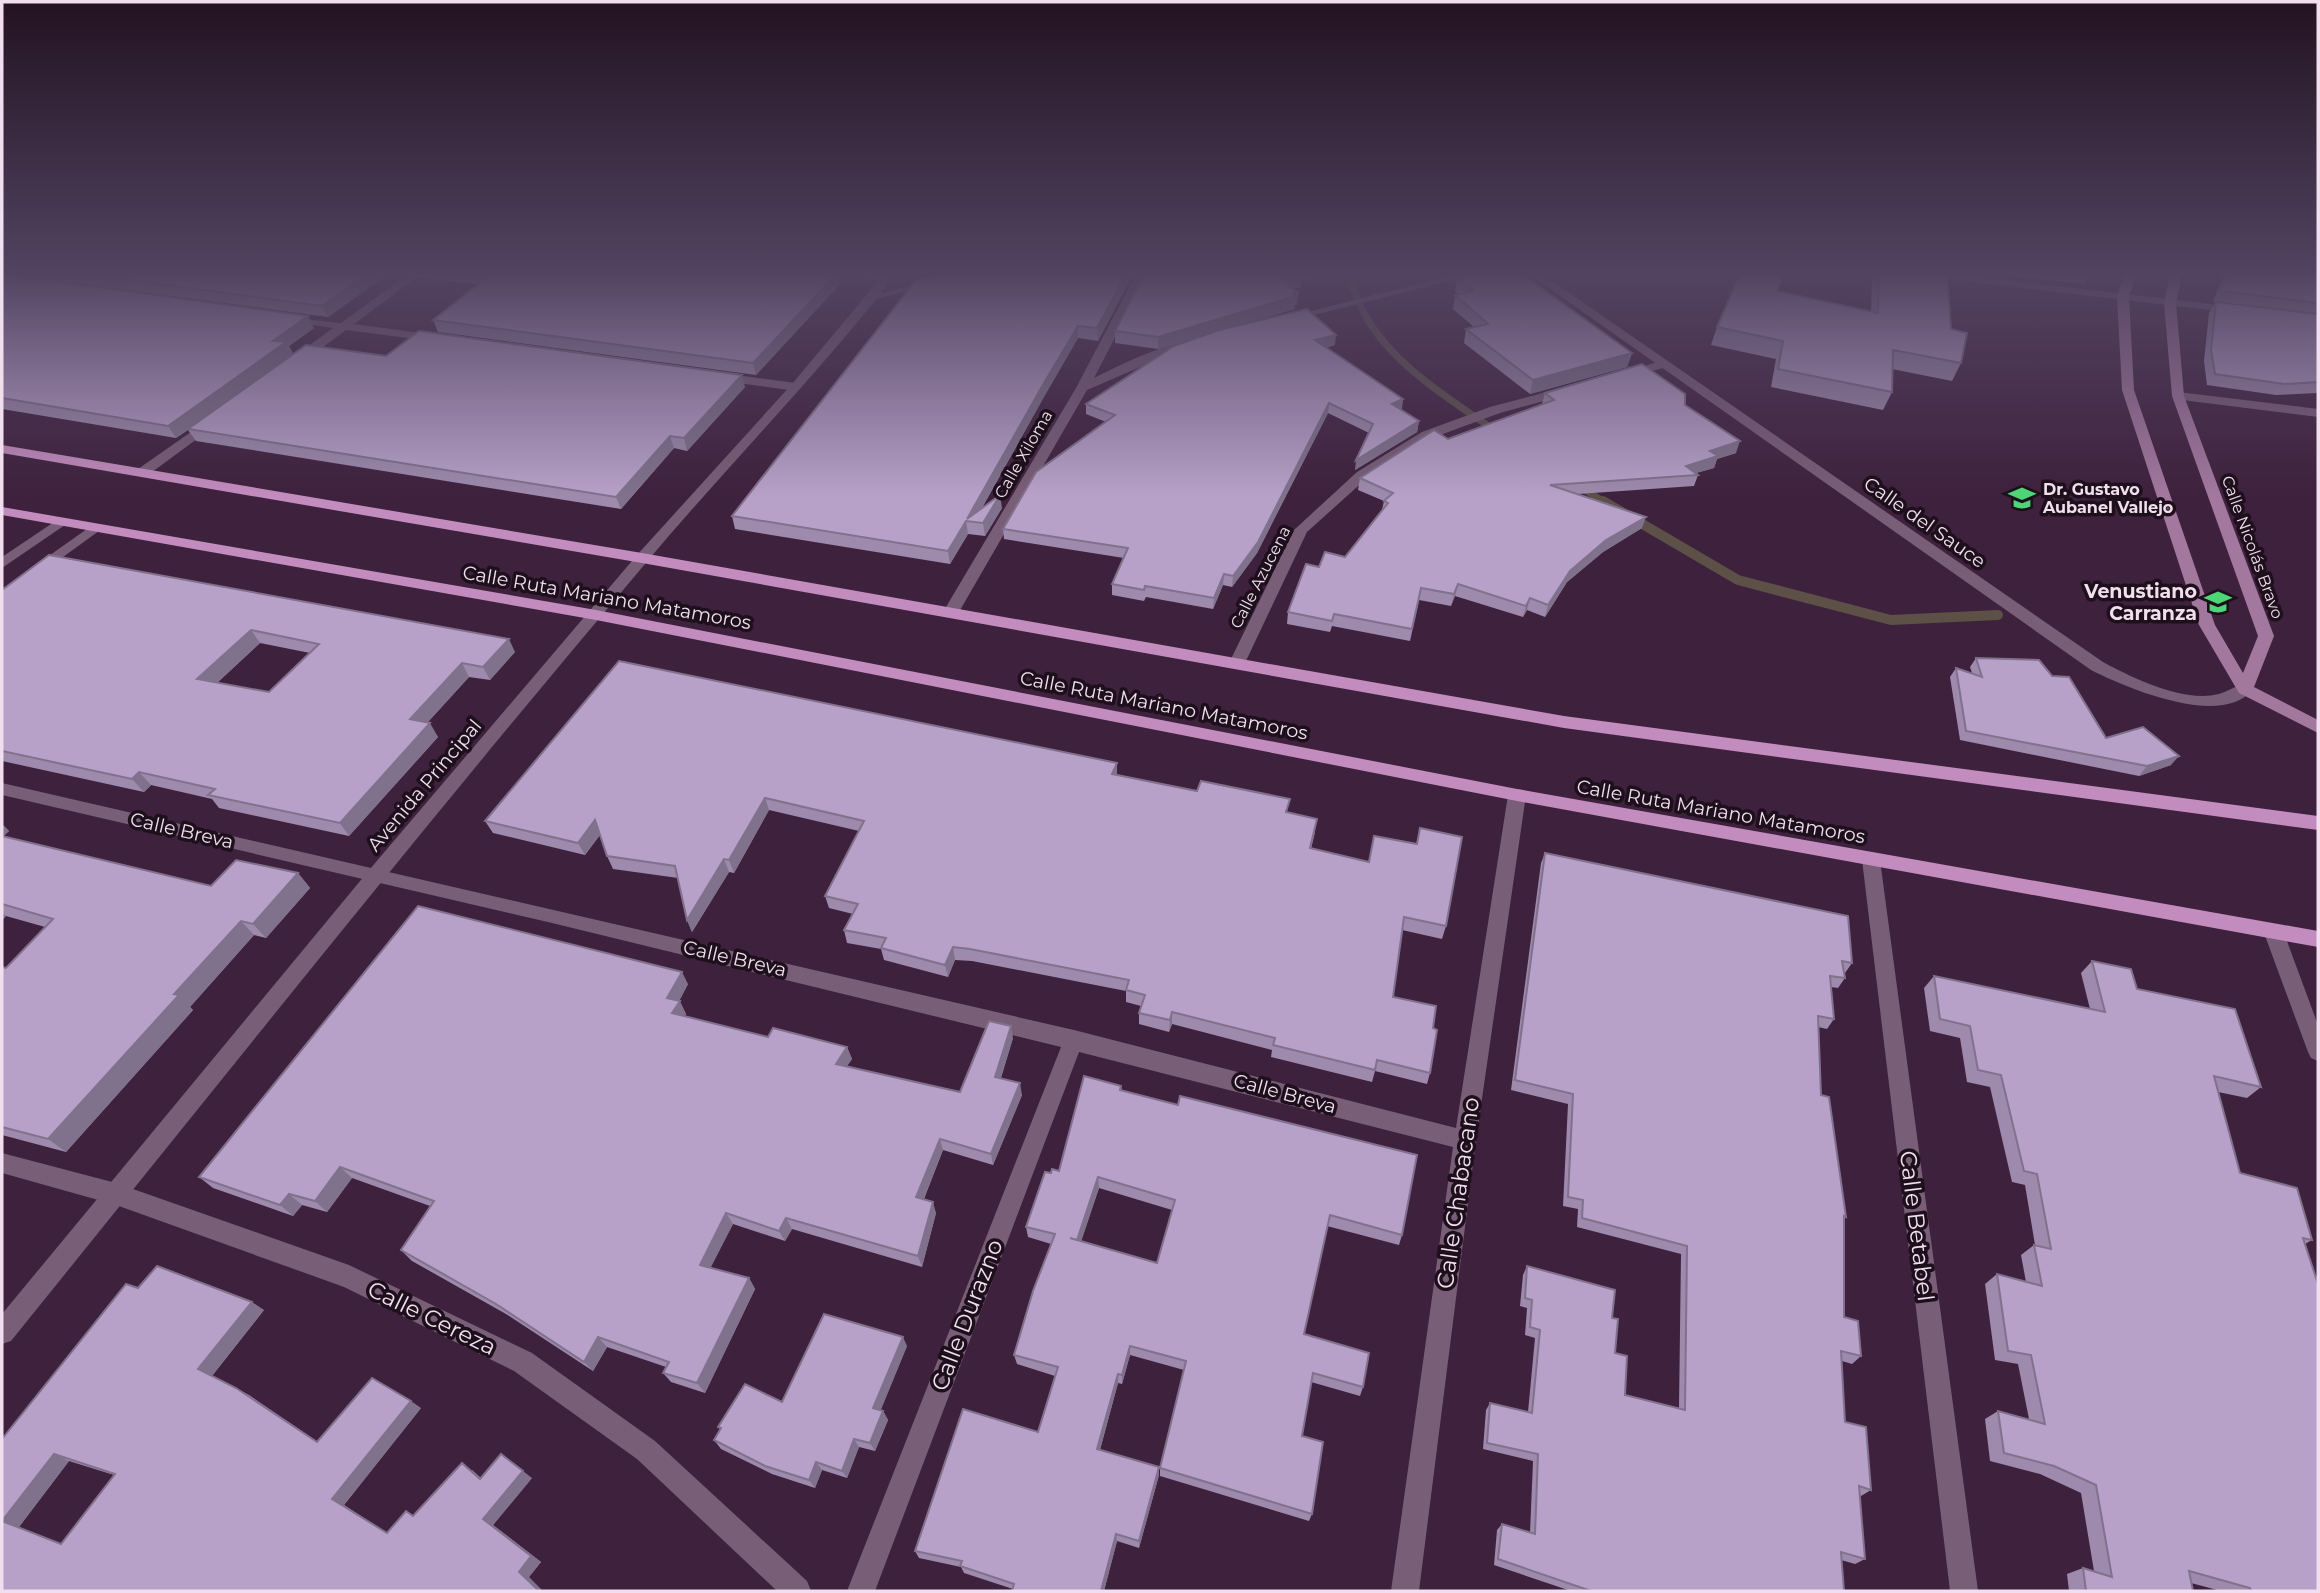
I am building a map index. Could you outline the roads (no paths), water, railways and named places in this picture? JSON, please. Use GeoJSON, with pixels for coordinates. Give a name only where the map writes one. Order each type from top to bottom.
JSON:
{"type":"FeatureCollection","features":[{"type":"Feature","properties":{"kind":"main road"},"geometry":{"type":"LineString","coordinates":[[2126,348],[2128,390],[2207,625],[2245,689],[2318,727]]}},
{"type":"Feature","properties":{"kind":"main road","name":"Calle Nicolás Bravo"},"geometry":{"type":"LineString","coordinates":[[2174,348],[2178,396],[2266,636],[2245,689]]}},
{"type":"Feature","properties":{"kind":"main road"},"geometry":{"type":"LineString","coordinates":[[2,449],[951,612],[1564,722],[2318,823]]}},
{"type":"Feature","properties":{"kind":"main road","name":"Calle Ruta Mariano Matamoros"},"geometry":{"type":"LineString","coordinates":[[2,511],[596,615],[1517,795],[2318,939]]}},
{"type":"Feature","properties":{"kind":"street"},"geometry":{"type":"LineString","coordinates":[[288,367],[313,348]]}},
{"type":"Feature","properties":{"kind":"street","name":"Avenida Principal"},"geometry":{"type":"LineString","coordinates":[[2,1332],[377,874],[642,558],[828,348]]}},
{"type":"Feature","properties":{"kind":"street","name":"Calle Xiloma"},"geometry":{"type":"LineString","coordinates":[[951,612],[1103,348]]}},
{"type":"Feature","properties":{"kind":"street"},"geometry":{"type":"LineString","coordinates":[[1082,388],[1141,360],[1177,348]]}},
{"type":"Feature","properties":{"kind":"street","name":"Calle del Sauce"},"geometry":{"type":"LineString","coordinates":[[1641,348],[2070,649],[2120,680],[2170,695],[2217,700],[2245,689]]}},
{"type":"Feature","properties":{"kind":"street"},"geometry":{"type":"LineString","coordinates":[[1612,378],[1663,364]]}},
{"type":"Feature","properties":{"kind":"street"},"geometry":{"type":"LineString","coordinates":[[700,374],[796,387]]}},
{"type":"Feature","properties":{"kind":"street","name":"Calle Azucena"},"geometry":{"type":"LineString","coordinates":[[1237,663],[1301,530],[1362,475],[1427,435],[1460,421],[1573,389]]}},
{"type":"Feature","properties":{"kind":"street"},"geometry":{"type":"LineString","coordinates":[[2178,396],[2318,413]]}},
{"type":"Feature","properties":{"kind":"street"},"geometry":{"type":"LineString","coordinates":[[143,472],[221,415]]}},
{"type":"Feature","properties":{"kind":"street"},"geometry":{"type":"LineString","coordinates":[[2,564],[60,522]]}},
{"type":"Feature","properties":{"kind":"street"},"geometry":{"type":"LineString","coordinates":[[2,596],[94,528]]}},
{"type":"Feature","properties":{"kind":"street","name":"Calle Breva"},"geometry":{"type":"LineString","coordinates":[[2,789],[377,874],[1074,1039],[1465,1140]]}},
{"type":"Feature","properties":{"kind":"street","name":"Calle Chabacano"},"geometry":{"type":"LineString","coordinates":[[1405,1591],[1465,1140],[1517,795]]}},
{"type":"Feature","properties":{"kind":"street","name":"Calle Betabel"},"geometry":{"type":"LineString","coordinates":[[1871,860],[1964,1591]]}},
{"type":"Feature","properties":{"kind":"street"},"geometry":{"type":"LineString","coordinates":[[2274,933],[2318,1052]]}},
{"type":"Feature","properties":{"kind":"street","name":"Calle Durazno"},"geometry":{"type":"LineString","coordinates":[[861,1591],[1074,1039]]}},
{"type":"Feature","properties":{"kind":"street","name":"Calle Cereza"},"geometry":{"type":"LineString","coordinates":[[2,1163],[116,1194],[349,1277],[523,1363],[646,1451],[797,1591]]}},
{"type":"Feature","properties":{"kind":"waterway"},"geometry":{"type":"LineString","coordinates":[[1389,348],[1429,384],[1497,432]]}},
{"type":"Feature","properties":{"kind":"waterway"},"geometry":{"type":"LineString","coordinates":[[1580,487],[1606,503]]}},
{"type":"Feature","properties":{"kind":"waterway"},"geometry":{"type":"LineString","coordinates":[[1603,501],[1738,580],[1891,620],[1998,615]]}},
{"type":"Feature","properties":{"kind":"place","name":"Dr. Gustavo Aubanel Vallejo"},"geometry":{"type":"Point","coordinates":[2022,498]}},
{"type":"Feature","properties":{"kind":"place","name":"Venustiano Carranza"},"geometry":{"type":"Point","coordinates":[2218,602]}}]}
